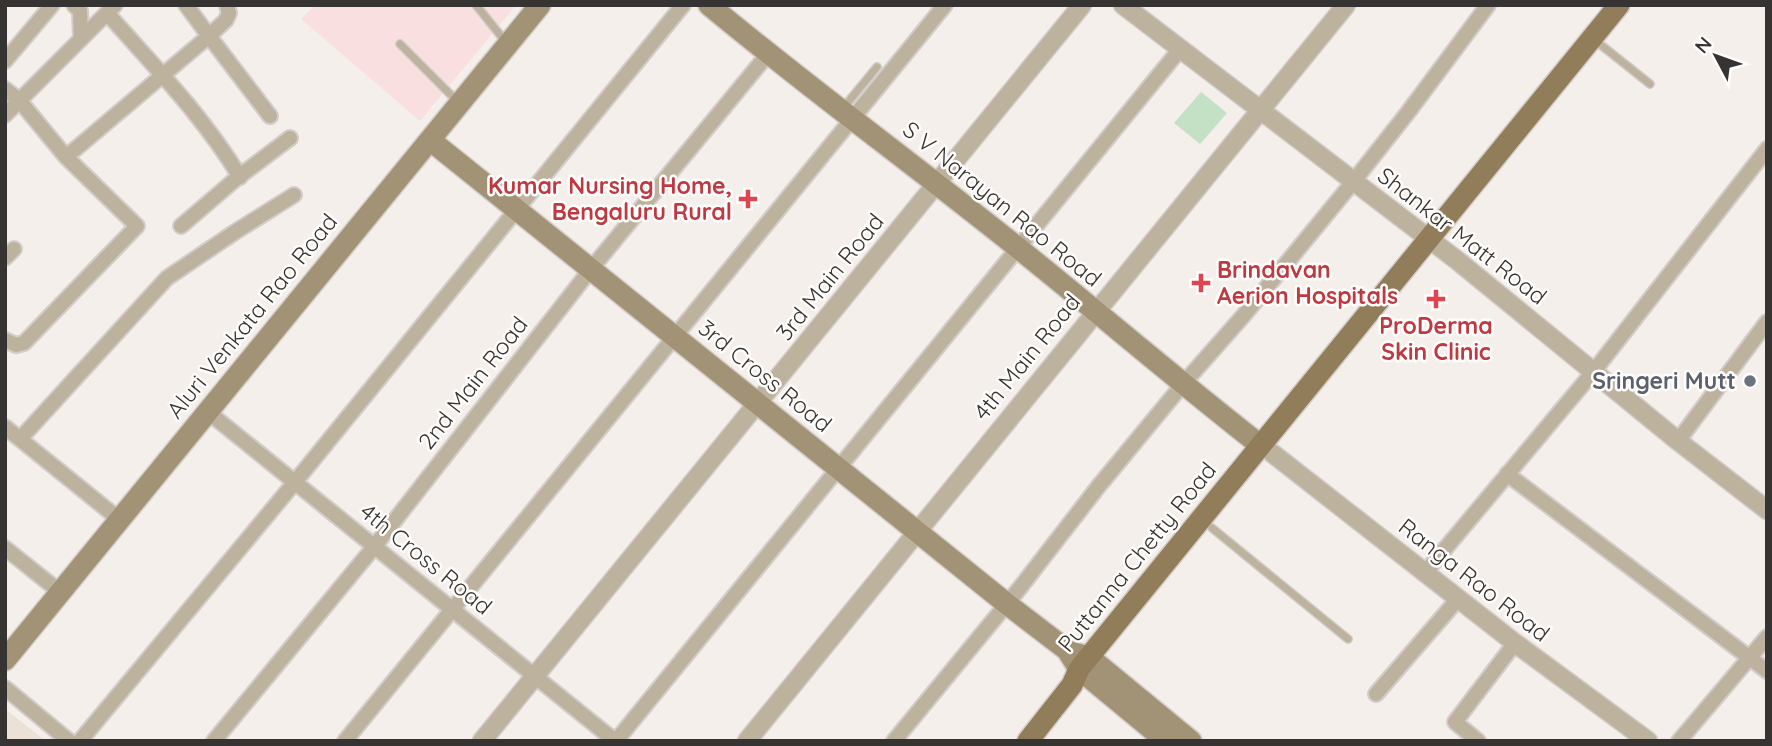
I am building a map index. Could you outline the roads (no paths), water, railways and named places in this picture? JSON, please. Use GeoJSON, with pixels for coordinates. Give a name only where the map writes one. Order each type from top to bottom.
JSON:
{"type":"FeatureCollection","features":[{"type":"Feature","properties":{"kind":"main road","name":"Aluri Venkata Rao Road"},"geometry":{"type":"LineString","coordinates":[[5,660],[540,5]]}},
{"type":"Feature","properties":{"kind":"main road","name":"S V Narayan Rao Road"},"geometry":{"type":"LineString","coordinates":[[709,5],[1018,248],[1266,449]]}},
{"type":"Feature","properties":{"kind":"main road","name":"Puttanna Chetty Road"},"geometry":{"type":"LineString","coordinates":[[1083,668],[1266,449],[1619,5]]}},
{"type":"Feature","properties":{"kind":"main road","name":"Puttanna Chetty Road"},"geometry":{"type":"LineString","coordinates":[[1433,242],[1634,5]]}},
{"type":"Feature","properties":{"kind":"main road","name":"3rd Cross Road"},"geometry":{"type":"LineString","coordinates":[[430,140],[917,531],[1083,668]]}},
{"type":"Feature","properties":{"kind":"main road","name":"Puttanna Chetty Road"},"geometry":{"type":"LineString","coordinates":[[1083,668],[1212,528],[1266,449]]}},
{"type":"Feature","properties":{"kind":"main road"},"geometry":{"type":"LineString","coordinates":[[1028,741],[1083,668]]}},
{"type":"Feature","properties":{"kind":"main road"},"geometry":{"type":"LineString","coordinates":[[1083,668],[1166,741]]}},
{"type":"Feature","properties":{"kind":"main road"},"geometry":{"type":"LineString","coordinates":[[1083,668],[1191,741]]}},
{"type":"Feature","properties":{"kind":"street"},"geometry":{"type":"LineString","coordinates":[[5,61],[52,5]]}},
{"type":"Feature","properties":{"kind":"street"},"geometry":{"type":"LineString","coordinates":[[74,5],[80,11],[80,39]]}},
{"type":"Feature","properties":{"kind":"street"},"geometry":{"type":"LineString","coordinates":[[186,5],[270,116]]}},
{"type":"Feature","properties":{"kind":"street"},"geometry":{"type":"LineString","coordinates":[[66,157],[226,20],[229,13],[227,5]]}},
{"type":"Feature","properties":{"kind":"street"},"geometry":{"type":"LineString","coordinates":[[80,741],[295,482],[683,5]]}},
{"type":"Feature","properties":{"kind":"street"},"geometry":{"type":"LineString","coordinates":[[345,741],[674,336],[847,115],[944,5]]}},
{"type":"Feature","properties":{"kind":"street","name":"3rd Main Road"},"geometry":{"type":"LineString","coordinates":[[482,741],[1082,5]]}},
{"type":"Feature","properties":{"kind":"street","name":"Shankar Matt Road"},"geometry":{"type":"LineString","coordinates":[[1123,5],[1433,242],[1767,510]]}},
{"type":"Feature","properties":{"kind":"street","name":"4th Main Road"},"geometry":{"type":"LineString","coordinates":[[747,741],[1346,5]]}},
{"type":"Feature","properties":{"kind":"street"},"geometry":{"type":"LineString","coordinates":[[894,741],[1007,604],[1098,487],[1353,181],[1488,5]]}},
{"type":"Feature","properties":{"kind":"street"},"geometry":{"type":"LineString","coordinates":[[5,115],[111,9],[224,150],[240,177]]}},
{"type":"Feature","properties":{"kind":"street"},"geometry":{"type":"LineString","coordinates":[[615,741],[1181,48]]}},
{"type":"Feature","properties":{"kind":"street","name":"2nd Main Road"},"geometry":{"type":"LineString","coordinates":[[214,741],[374,547],[591,270],[768,54]]}},
{"type":"Feature","properties":{"kind":"street"},"geometry":{"type":"LineString","coordinates":[[5,89],[19,100],[66,157],[137,226],[24,343],[16,345],[5,340]]}},
{"type":"Feature","properties":{"kind":"street"},"geometry":{"type":"LineString","coordinates":[[181,226],[290,138]]}},
{"type":"Feature","properties":{"kind":"street"},"geometry":{"type":"LineString","coordinates":[[1424,574],[1594,371],[1765,155]]}},
{"type":"Feature","properties":{"kind":"street"},"geometry":{"type":"LineString","coordinates":[[20,439],[167,278],[294,195]]}},
{"type":"Feature","properties":{"kind":"street"},"geometry":{"type":"LineString","coordinates":[[1678,441],[1767,322]]}},
{"type":"Feature","properties":{"kind":"street","name":"4th Cross Road"},"geometry":{"type":"LineString","coordinates":[[208,412],[615,741]]}},
{"type":"Feature","properties":{"kind":"street"},"geometry":{"type":"LineString","coordinates":[[5,427],[120,520]]}},
{"type":"Feature","properties":{"kind":"street","name":"Ranga Rao Road"},"geometry":{"type":"LineString","coordinates":[[1266,449],[1424,574],[1648,741]]}},
{"type":"Feature","properties":{"kind":"street"},"geometry":{"type":"LineString","coordinates":[[1507,474],[1767,671]]}},
{"type":"Feature","properties":{"kind":"street"},"geometry":{"type":"LineString","coordinates":[[5,548],[60,593]]}},
{"type":"Feature","properties":{"kind":"street"},"geometry":{"type":"LineString","coordinates":[[1376,694],[1458,599]]}},
{"type":"Feature","properties":{"kind":"street"},"geometry":{"type":"LineString","coordinates":[[1679,741],[1767,637]]}},
{"type":"Feature","properties":{"kind":"street"},"geometry":{"type":"LineString","coordinates":[[1478,741],[1455,722],[1515,643]]}},
{"type":"Feature","properties":{"kind":"street"},"geometry":{"type":"LineString","coordinates":[[5,688],[64,739]]}},
{"type":"Feature","properties":{"kind":"lane"},"geometry":{"type":"LineString","coordinates":[[476,5],[508,44]]}},
{"type":"Feature","properties":{"kind":"lane"},"geometry":{"type":"LineString","coordinates":[[400,44],[460,103]]}},
{"type":"Feature","properties":{"kind":"lane"},"geometry":{"type":"LineString","coordinates":[[1601,45],[1650,84]]}},
{"type":"Feature","properties":{"kind":"lane"},"geometry":{"type":"LineString","coordinates":[[847,115],[877,66]]}},
{"type":"Feature","properties":{"kind":"lane"},"geometry":{"type":"LineString","coordinates":[[1212,528],[1348,639]]}},
{"type":"Feature","properties":{"kind":"place","name":"Kumar Nursing Home, Bengaluru Rural"},"geometry":{"type":"Point","coordinates":[748,199]}},
{"type":"Feature","properties":{"kind":"place","name":"Brindavan Aerion Hospitals"},"geometry":{"type":"Point","coordinates":[1201,283]}},
{"type":"Feature","properties":{"kind":"place","name":"ProDerma Skin Clinic"},"geometry":{"type":"Point","coordinates":[1436,299]}},
{"type":"Feature","properties":{"kind":"place","name":"Sringeri Mutt"},"geometry":{"type":"Point","coordinates":[1750,381]}}]}
